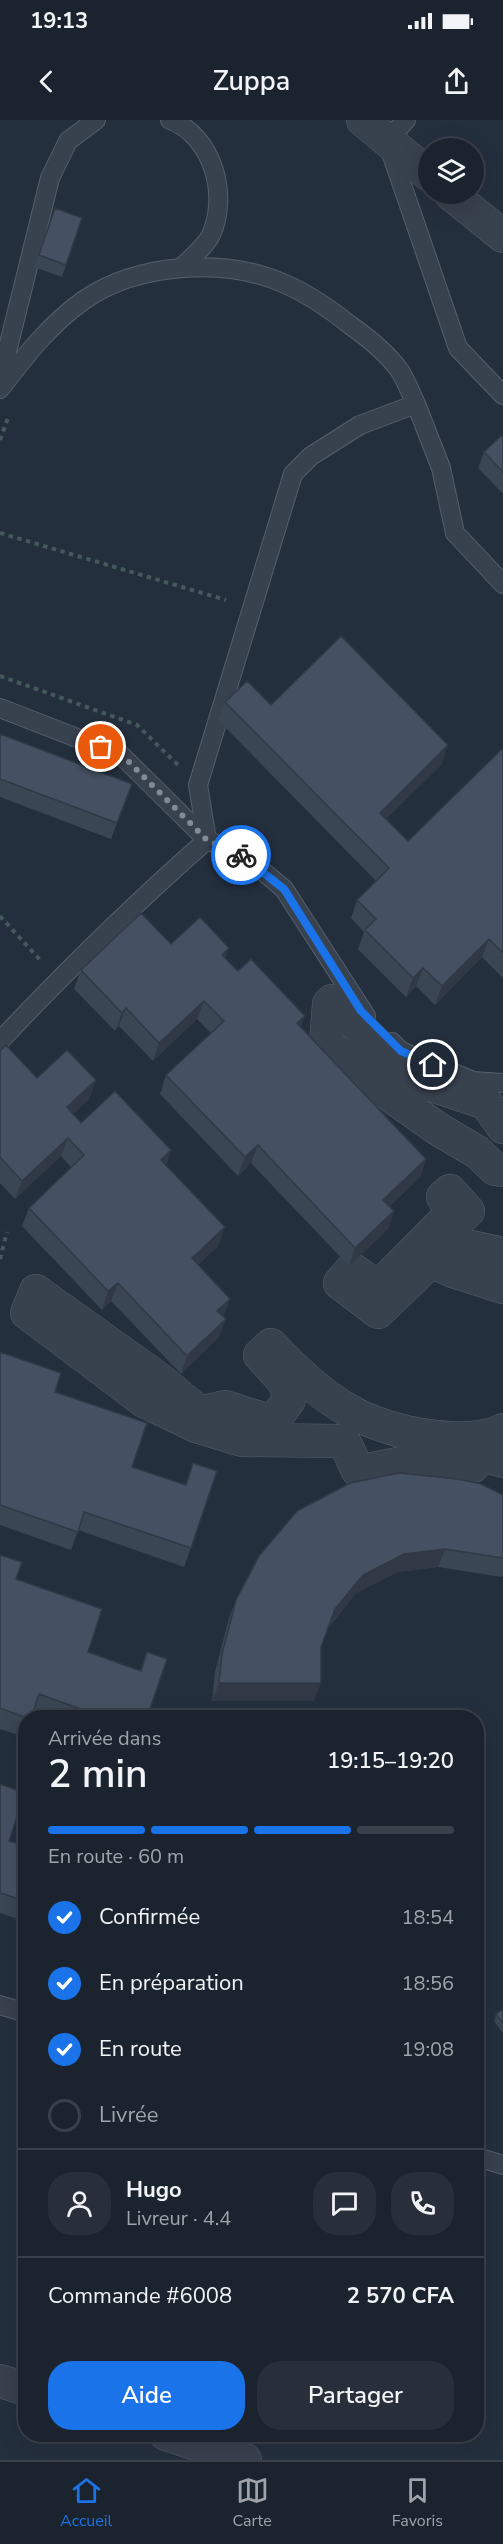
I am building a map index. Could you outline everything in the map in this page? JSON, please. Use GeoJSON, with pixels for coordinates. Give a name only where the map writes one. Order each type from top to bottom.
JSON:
{"type":"FeatureCollection","features":[{"type":"Feature","properties":{"kind":"street"},"geometry":{"type":"LineString","coordinates":[[363,120],[397,131],[418,161]]}},
{"type":"Feature","properties":{"kind":"street"},"geometry":{"type":"LineString","coordinates":[[463,204],[503,236]]}},
{"type":"Feature","properties":{"kind":"street"},"geometry":{"type":"LineString","coordinates":[[500,1108],[411,1078],[332,1001],[329,1004],[326,1043],[390,1095],[438,1129],[477,1152],[495,1168],[503,1170]]}},
{"type":"Feature","properties":{"kind":"street"},"geometry":{"type":"LineString","coordinates":[[503,1254],[456,1244],[443,1235],[468,1211],[450,1191],[443,1197],[454,1211],[378,1288],[352,1269],[340,1282],[378,1312],[430,1261],[503,1287]]}},
{"type":"Feature","properties":{"kind":"street"},"geometry":{"type":"LineString","coordinates":[[503,1430],[459,1439],[424,1436],[376,1423],[349,1411],[305,1380],[271,1345],[260,1355],[286,1384],[289,1400],[273,1422],[225,1407],[200,1413],[159,1379],[36,1291],[27,1313],[144,1401],[196,1426],[242,1440],[344,1441],[359,1472],[422,1459],[473,1466],[475,1453],[503,1461]]}},
{"type":"Feature","properties":{"kind":"street"},"geometry":{"type":"LineString","coordinates":[[0,2381],[18,2387]]}},
{"type":"Feature","properties":{"kind":"street"},"geometry":{"type":"LineString","coordinates":[[190,2442],[245,2460]]}},
{"type":"Feature","properties":{"kind":"lane"},"geometry":{"type":"LineString","coordinates":[[0,380],[50,178],[68,141],[96,120]]}},
{"type":"Feature","properties":{"kind":"lane"},"geometry":{"type":"LineString","coordinates":[[170,120],[182,124],[210,156],[220,196],[210,236],[182,267]]}},
{"type":"Feature","properties":{"kind":"lane"},"geometry":{"type":"LineString","coordinates":[[397,131],[458,348],[503,395]]}},
{"type":"Feature","properties":{"kind":"lane"},"geometry":{"type":"LineString","coordinates":[[0,389],[45,331],[86,299],[132,278],[182,267],[234,269],[284,283],[329,308],[363,334],[399,370],[416,404],[441,468],[455,533],[503,584]]}},
{"type":"Feature","properties":{"kind":"lane"},"geometry":{"type":"LineString","coordinates":[[207,840],[198,785],[293,474],[311,456],[360,425],[416,404]]}},
{"type":"Feature","properties":{"kind":"lane"},"geometry":{"type":"LineString","coordinates":[[0,708],[122,755],[207,840],[246,857],[284,889],[361,1011],[401,1051],[474,1081],[500,1108]]}},
{"type":"Feature","properties":{"kind":"lane"},"geometry":{"type":"LineString","coordinates":[[0,1041],[58,979],[158,882],[207,840]]}},
{"type":"Feature","properties":{"kind":"lane"},"geometry":{"type":"LineString","coordinates":[[0,2005],[18,2011]]}},
{"type":"Feature","properties":{"kind":"lane"},"geometry":{"type":"LineString","coordinates":[[484,2159],[503,2165]]}},
{"type":"Feature","properties":{"kind":"path"},"geometry":{"type":"LineString","coordinates":[[0,440],[13,408]]}},
{"type":"Feature","properties":{"kind":"path"},"geometry":{"type":"LineString","coordinates":[[0,533],[253,608]]}},
{"type":"Feature","properties":{"kind":"path"},"geometry":{"type":"LineString","coordinates":[[181,768],[184,757]]}},
{"type":"Feature","properties":{"kind":"path"},"geometry":{"type":"LineString","coordinates":[[0,916],[58,979]]}},
{"type":"Feature","properties":{"kind":"path"},"geometry":{"type":"LineString","coordinates":[[0,1259],[7,1232]]}},
{"type":"Feature","properties":{"kind":"building"},"geometry":{"type":"Polygon","coordinates":[[[55,208],[82,218],[66,265],[39,255],[55,208]]]}},
{"type":"Feature","properties":{"kind":"building"},"geometry":{"type":"Polygon","coordinates":[[[503,434],[503,472],[484,452],[503,434]]]}},
{"type":"Feature","properties":{"kind":"building"},"geometry":{"type":"Polygon","coordinates":[[[341,636],[448,745],[380,813],[408,841],[503,748],[503,953],[489,939],[442,986],[423,968],[413,978],[365,930],[376,919],[357,900],[389,868],[225,702],[247,681],[271,705],[341,636]]]}},
{"type":"Feature","properties":{"kind":"building"},"geometry":{"type":"Polygon","coordinates":[[[0,734],[132,784],[117,823],[0,779],[0,734]]]}},
{"type":"Feature","properties":{"kind":"building"},"geometry":{"type":"Polygon","coordinates":[[[141,913],[171,944],[200,917],[229,948],[222,955],[238,971],[251,959],[305,1016],[297,1023],[426,1159],[383,1200],[394,1211],[355,1248],[258,1145],[245,1157],[166,1075],[224,1021],[204,1001],[159,1043],[126,1008],[122,1013],[81,970],[141,913]]]}},
{"type":"Feature","properties":{"kind":"building"},"geometry":{"type":"Polygon","coordinates":[[[6,1045],[37,1078],[67,1050],[96,1080],[67,1107],[81,1123],[115,1091],[171,1150],[161,1160],[225,1227],[192,1258],[230,1299],[217,1311],[226,1319],[187,1356],[118,1283],[108,1291],[29,1208],[84,1155],[68,1138],[22,1181],[0,1157],[0,1051],[6,1045]]]}},
{"type":"Feature","properties":{"kind":"building"},"geometry":{"type":"Polygon","coordinates":[[[0,1352],[61,1373],[55,1392],[147,1423],[132,1467],[186,1485],[193,1463],[217,1471],[191,1548],[84,1512],[78,1532],[0,1505],[0,1352]]]}},
{"type":"Feature","properties":{"kind":"building"},"geometry":{"type":"Polygon","coordinates":[[[399,1473],[458,1479],[481,1484],[503,1495],[503,1558],[445,1549],[404,1554],[363,1575],[335,1609],[321,1647],[321,1683],[219,1683],[222,1654],[236,1600],[259,1556],[297,1511],[350,1483],[399,1473]]]}},
{"type":"Feature","properties":{"kind":"building"},"geometry":{"type":"Polygon","coordinates":[[[0,1555],[22,1562],[16,1579],[102,1609],[88,1652],[141,1671],[147,1652],[167,1659],[150,1710],[84,1710],[39,1694],[34,1710],[18,1710],[18,1715],[0,1708],[0,1555]]]}},
{"type":"Feature","properties":{"kind":"building"},"geometry":{"type":"Polygon","coordinates":[[[0,1784],[18,1790],[18,1814],[9,1841],[18,1844],[18,1899],[0,1893],[0,1784]]]}},
{"type":"Feature","properties":{"kind":"building"},"geometry":{"type":"Polygon","coordinates":[[[503,2009],[503,2023],[496,2014],[503,2009]]]}},
{"type":"Feature","properties":{"kind":"way so far"},"geometry":{"type":"LineString","coordinates":[[101,747],[122,755],[207,840],[241,855]]}},
{"type":"Feature","properties":{"kind":"route"},"geometry":{"type":"LineString","coordinates":[[241,855],[284,889],[361,1011],[401,1051],[433,1065]]}}]}
